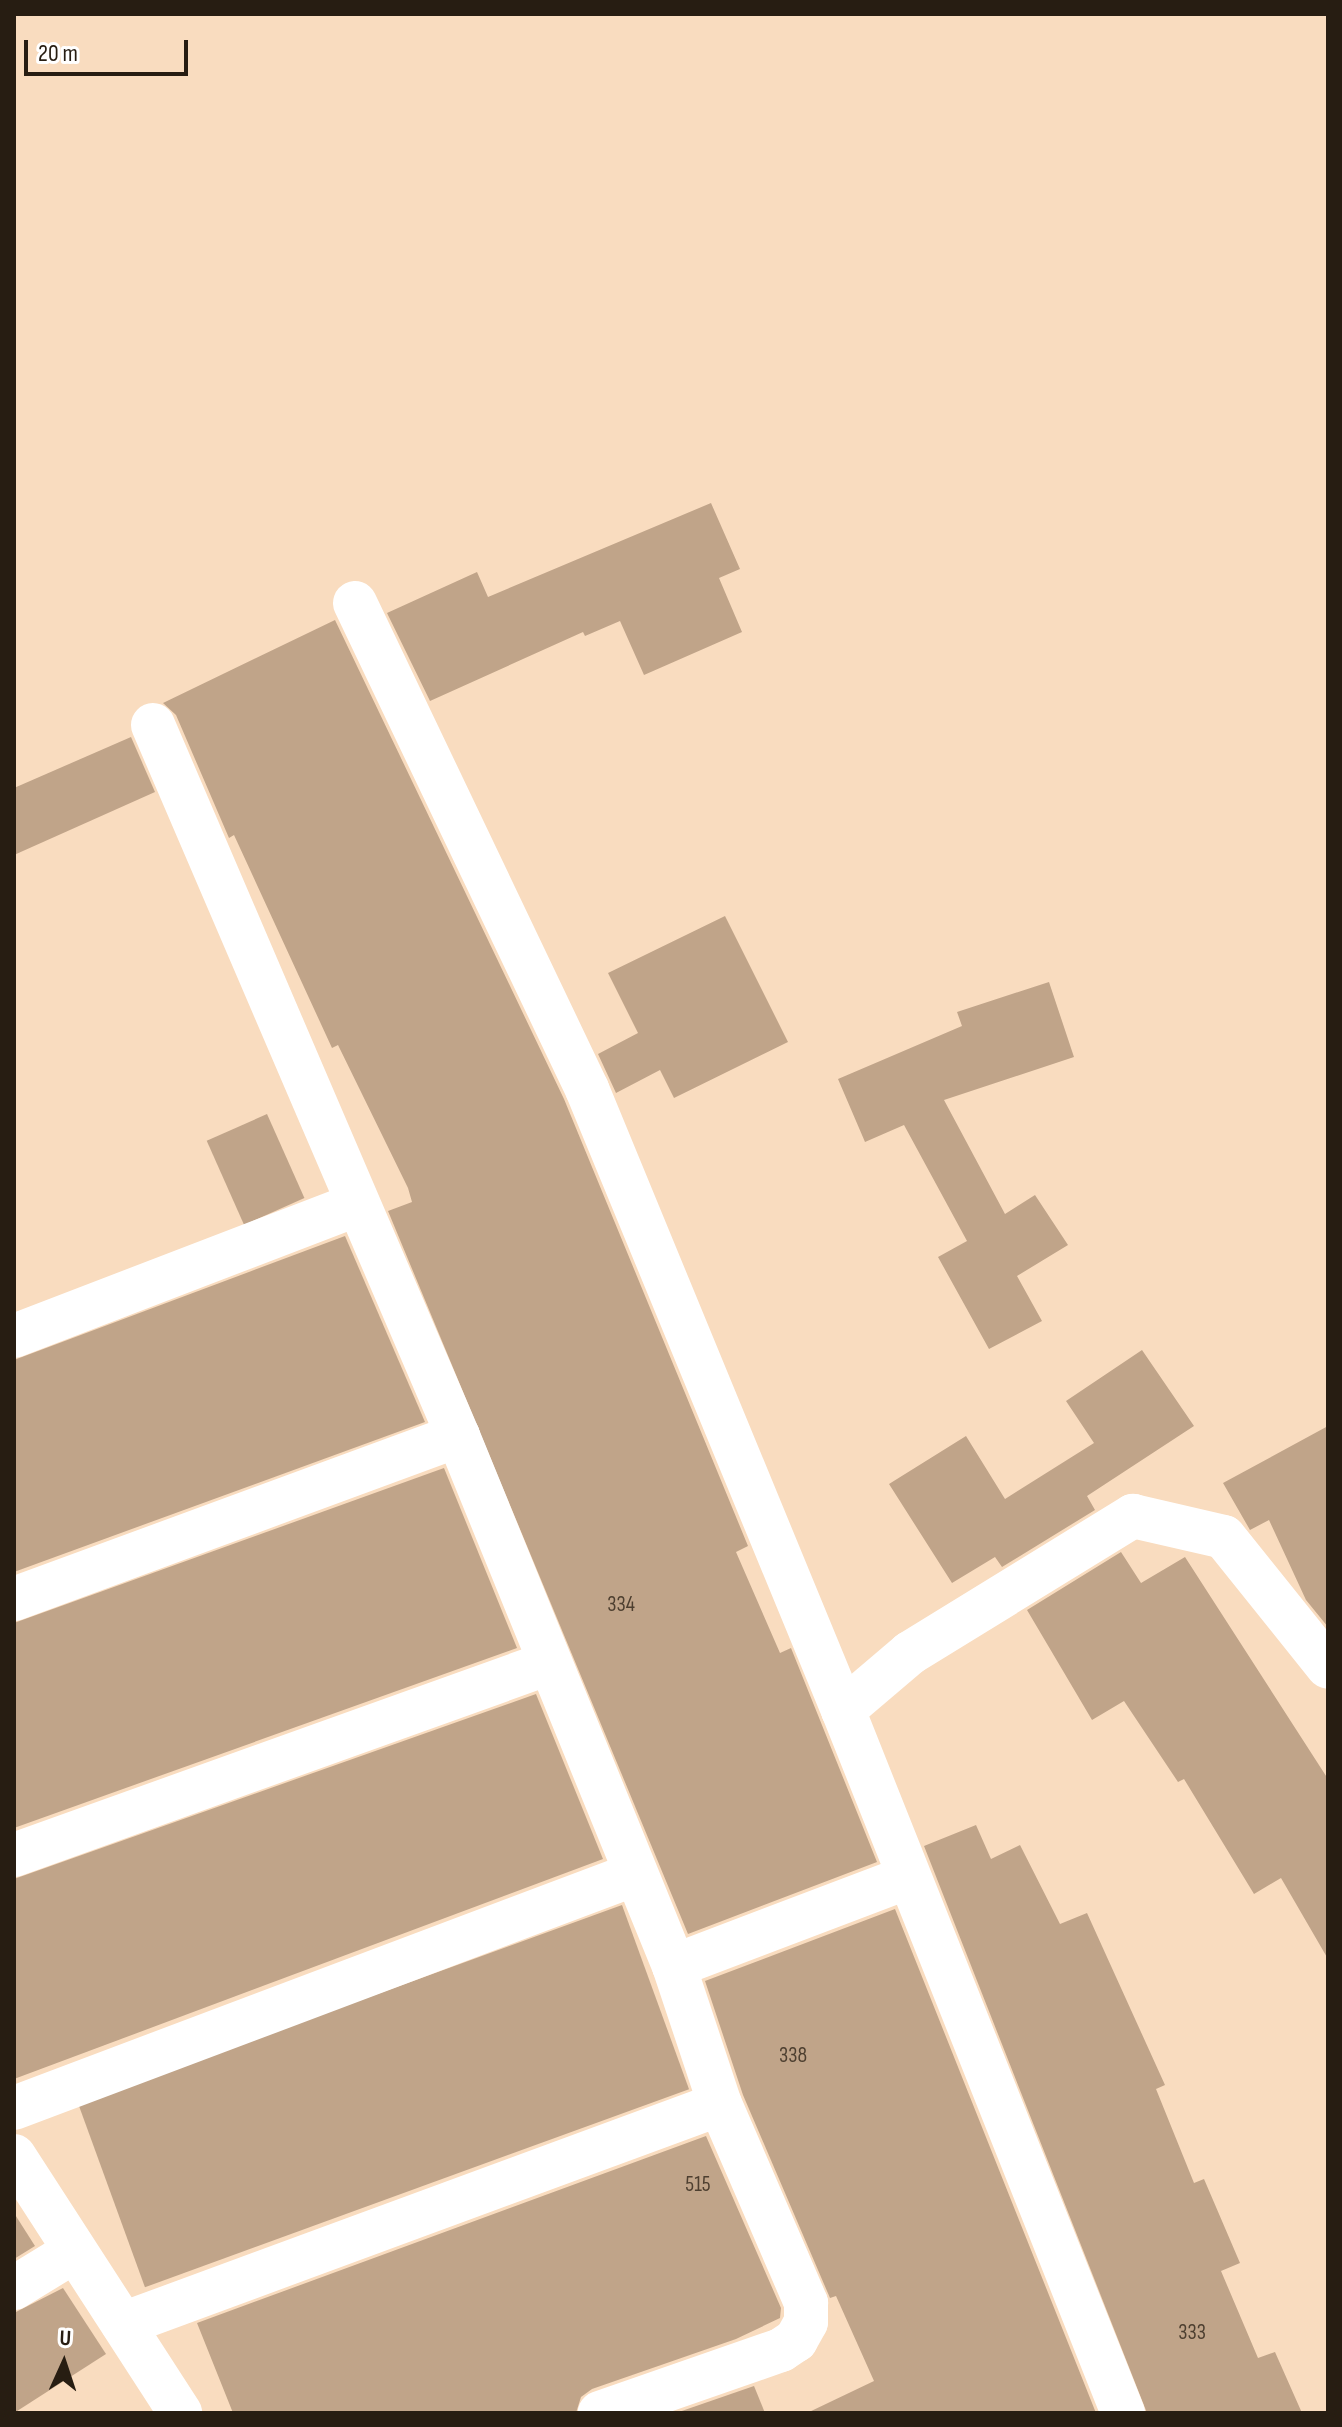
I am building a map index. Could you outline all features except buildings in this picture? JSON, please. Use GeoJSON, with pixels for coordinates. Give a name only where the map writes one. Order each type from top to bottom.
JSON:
{"type":"FeatureCollection","features":[{"type":"Feature","properties":{"kind":"street"},"geometry":{"type":"LineString","coordinates":[[355,603],[587,1089],[843,1710],[1123,2413]]}},
{"type":"Feature","properties":{"kind":"street"},"geometry":{"type":"LineString","coordinates":[[153,725],[458,1436],[674,1966],[720,2104],[806,2303],[806,2322],[796,2340],[781,2350],[600,2413]]}},
{"type":"Feature","properties":{"kind":"street"},"geometry":{"type":"LineString","coordinates":[[14,1336],[358,1204]]}},
{"type":"Feature","properties":{"kind":"street"},"geometry":{"type":"LineString","coordinates":[[14,1599],[458,1436]]}},
{"type":"Feature","properties":{"kind":"street"},"geometry":{"type":"LineString","coordinates":[[843,1710],[910,1653],[1133,1516],[1196,1527],[1224,1537],[1327,1662]]}},
{"type":"Feature","properties":{"kind":"street"},"geometry":{"type":"LineString","coordinates":[[14,1855],[549,1663]]}},
{"type":"Feature","properties":{"kind":"street"},"geometry":{"type":"LineString","coordinates":[[14,2108],[635,1874]]}},
{"type":"Feature","properties":{"kind":"street"},"geometry":{"type":"LineString","coordinates":[[674,1966],[908,1877]]}},
{"type":"Feature","properties":{"kind":"street"},"geometry":{"type":"LineString","coordinates":[[123,2324],[720,2104]]}},
{"type":"Feature","properties":{"kind":"street"},"geometry":{"type":"LineString","coordinates":[[14,2156],[73,2252],[180,2413]]}},
{"type":"Feature","properties":{"kind":"street"},"geometry":{"type":"LineString","coordinates":[[14,2288],[73,2252]]}}]}
